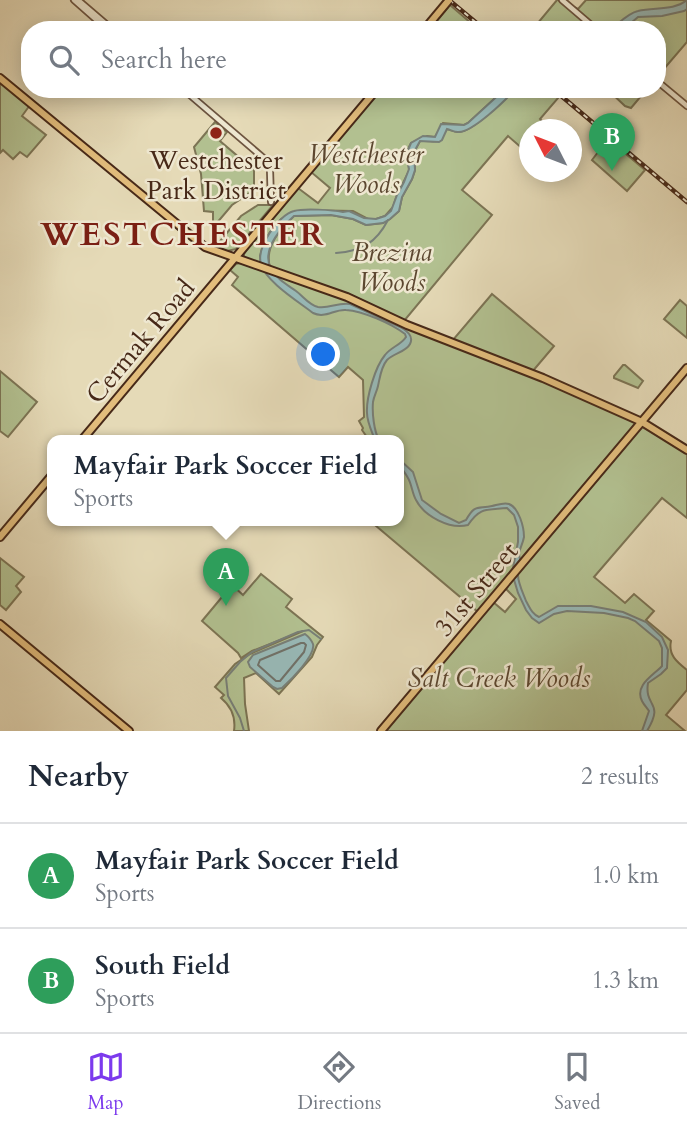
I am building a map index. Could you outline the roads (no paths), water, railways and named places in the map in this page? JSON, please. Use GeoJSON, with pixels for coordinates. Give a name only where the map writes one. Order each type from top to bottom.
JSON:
{"type":"FeatureCollection","features":[{"type":"Feature","properties":{"kind":"main road"},"geometry":{"type":"LineString","coordinates":[[432,21],[450,0]]}},
{"type":"Feature","properties":{"kind":"main road"},"geometry":{"type":"LineString","coordinates":[[0,76],[21,93]]}},
{"type":"Feature","properties":{"kind":"main road"},"geometry":{"type":"LineString","coordinates":[[27,98],[215,250],[347,297],[407,325],[543,379],[642,422],[687,450]]}},
{"type":"Feature","properties":{"kind":"main road","name":"Cermak Road"},"geometry":{"type":"LineString","coordinates":[[86,435],[367,98]]}},
{"type":"Feature","properties":{"kind":"main road"},"geometry":{"type":"LineString","coordinates":[[242,250],[243,257],[259,267]]}},
{"type":"Feature","properties":{"kind":"main road","name":"31st Street"},"geometry":{"type":"LineString","coordinates":[[382,731],[687,368]]}},
{"type":"Feature","properties":{"kind":"main road"},"geometry":{"type":"LineString","coordinates":[[0,537],[47,481]]}},
{"type":"Feature","properties":{"kind":"main road"},"geometry":{"type":"LineString","coordinates":[[0,624],[129,731]]}},
{"type":"Feature","properties":{"kind":"street"},"geometry":{"type":"LineString","coordinates":[[76,0],[100,21]]}},
{"type":"Feature","properties":{"kind":"street"},"geometry":{"type":"LineString","coordinates":[[562,0],[586,21]]}},
{"type":"Feature","properties":{"kind":"street"},"geometry":{"type":"LineString","coordinates":[[666,88],[687,106]]}},
{"type":"Feature","properties":{"kind":"street"},"geometry":{"type":"LineString","coordinates":[[192,98],[267,161],[270,170],[270,202]]}},
{"type":"Feature","properties":{"kind":"water"},"geometry":{"type":"Polygon","coordinates":[[[687,0],[687,9],[684,11],[621,21],[634,12],[687,0]]]}},
{"type":"Feature","properties":{"kind":"water"},"geometry":{"type":"Polygon","coordinates":[[[495,98],[506,98],[480,122],[464,131],[447,129],[439,142],[420,141],[414,152],[415,170],[412,179],[402,197],[399,211],[390,219],[383,223],[366,225],[353,219],[331,215],[294,216],[278,233],[270,247],[269,262],[273,273],[312,304],[322,307],[350,304],[400,327],[410,336],[408,347],[387,360],[382,369],[373,402],[377,435],[373,435],[367,413],[372,383],[381,360],[404,340],[405,334],[393,326],[353,311],[342,310],[322,315],[313,313],[269,278],[261,264],[262,250],[275,225],[294,211],[349,211],[364,218],[376,219],[385,216],[391,211],[409,169],[406,155],[411,143],[423,136],[435,137],[441,124],[468,123],[495,98]]]}},
{"type":"Feature","properties":{"kind":"water"},"geometry":{"type":"Polygon","coordinates":[[[404,464],[413,472],[422,500],[459,523],[466,520],[477,508],[505,503],[516,509],[524,537],[519,553],[519,581],[526,601],[537,616],[558,606],[591,606],[623,612],[646,622],[662,637],[668,650],[667,668],[648,683],[654,714],[647,731],[642,731],[649,711],[640,695],[646,681],[662,666],[662,648],[659,641],[635,621],[604,613],[567,611],[554,614],[539,623],[526,610],[512,573],[518,542],[518,527],[514,515],[507,508],[489,510],[480,512],[468,525],[446,524],[420,506],[404,472],[404,464]]]}},
{"type":"Feature","properties":{"kind":"water"},"geometry":{"type":"Polygon","coordinates":[[[305,634],[313,644],[311,654],[282,688],[273,687],[250,667],[248,662],[253,655],[305,634]]]}},
{"type":"Feature","properties":{"kind":"waterway"},"geometry":{"type":"LineString","coordinates":[[336,253],[361,248],[378,235],[388,220]]}},
{"type":"Feature","properties":{"kind":"waterway"},"geometry":{"type":"LineString","coordinates":[[244,731],[228,696],[226,678],[252,652],[298,632],[309,630],[321,639]]}},
{"type":"Feature","properties":{"kind":"railway"},"geometry":{"type":"LineString","coordinates":[[449,0],[474,21]]}},
{"type":"Feature","properties":{"kind":"railway"},"geometry":{"type":"LineString","coordinates":[[564,98],[687,202]]}},
{"type":"Feature","properties":{"kind":"place","name":"Westchester Park District"},"geometry":{"type":"Point","coordinates":[216,133]}},
{"type":"Feature","properties":{"kind":"place","name":"South Field"},"geometry":{"type":"Point","coordinates":[612,171]}},
{"type":"Feature","properties":{"kind":"place","name":"Mayfair Park Soccer Field"},"geometry":{"type":"Point","coordinates":[226,606]}},
{"type":"Feature","properties":{"kind":"district","name":"WESTCHESTER"},"geometry":{"type":"Point","coordinates":[183,233]}},
{"type":"Feature","properties":{"kind":"park label","name":"Westchester Woods"},"geometry":{"type":"Point","coordinates":[366,169]}},
{"type":"Feature","properties":{"kind":"park label","name":"Brezina Woods"},"geometry":{"type":"Point","coordinates":[392,267]}},
{"type":"Feature","properties":{"kind":"park label","name":"Salt Creek Woods"},"geometry":{"type":"Point","coordinates":[499,678]}}]}
